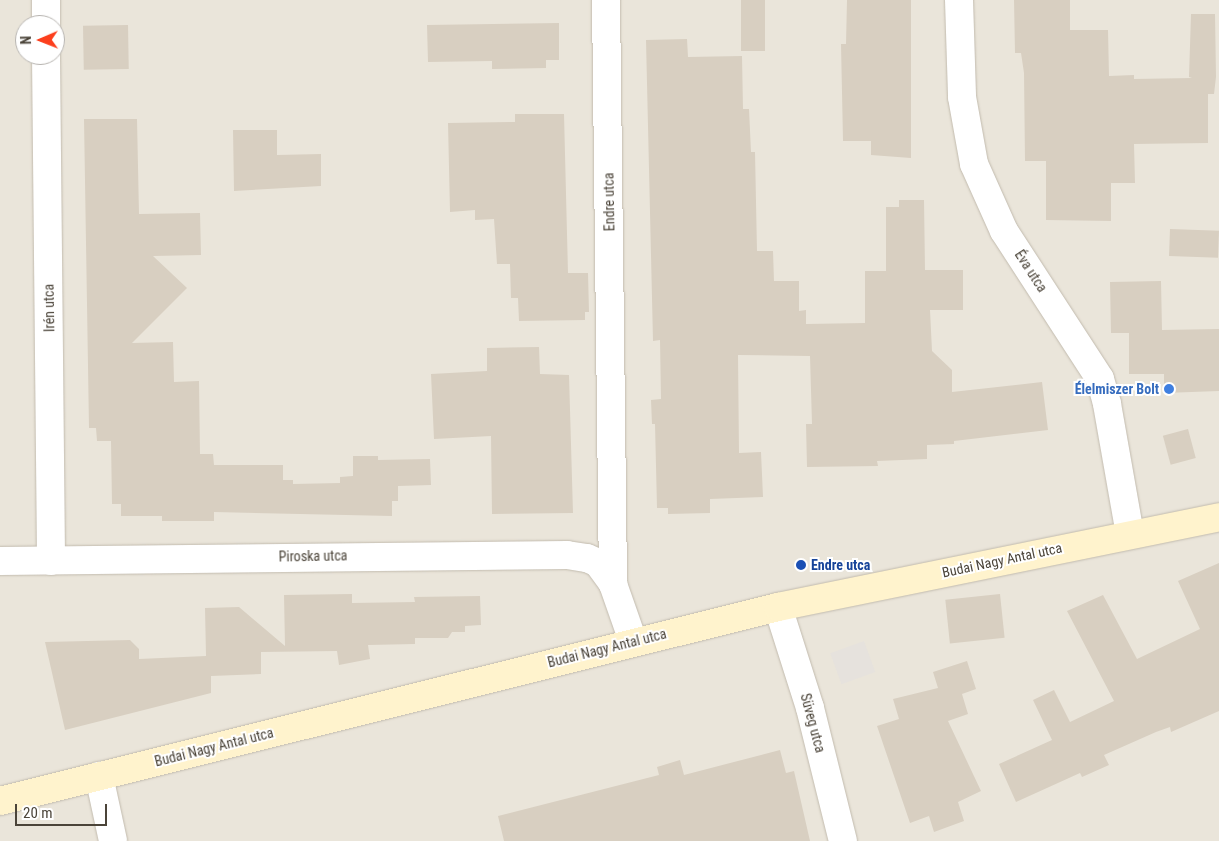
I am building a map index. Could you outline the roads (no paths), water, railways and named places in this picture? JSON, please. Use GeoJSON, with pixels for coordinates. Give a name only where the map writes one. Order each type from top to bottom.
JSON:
{"type":"FeatureCollection","features":[{"type":"Feature","properties":{"kind":"street"},"geometry":{"type":"LineString","coordinates":[[46,0],[46,15]]}},
{"type":"Feature","properties":{"kind":"street","name":"Endre utca"},"geometry":{"type":"LineString","coordinates":[[606,0],[613,584],[633,641]]}},
{"type":"Feature","properties":{"kind":"street","name":"Éva utca"},"geometry":{"type":"LineString","coordinates":[[960,0],[962,97],[974,164],[1004,231],[1100,378],[1107,404],[1130,534]]}},
{"type":"Feature","properties":{"kind":"street","name":"Irén utca"},"geometry":{"type":"LineString","coordinates":[[46,65],[51,561]]}},
{"type":"Feature","properties":{"kind":"street","name":"Budai Nagy Antal utca"},"geometry":{"type":"LineString","coordinates":[[0,801],[633,641],[778,607],[1219,517]]}},
{"type":"Feature","properties":{"kind":"street","name":"Piroska utca"},"geometry":{"type":"LineString","coordinates":[[0,561],[567,554],[587,558],[598,563],[613,584]]}},
{"type":"Feature","properties":{"kind":"street","name":"Süveg utca"},"geometry":{"type":"LineString","coordinates":[[778,607],[810,708],[843,841]]}},
{"type":"Feature","properties":{"kind":"street"},"geometry":{"type":"LineString","coordinates":[[100,776],[113,841]]}},
{"type":"Feature","properties":{"kind":"place","name":"Élelmiszer Bolt"},"geometry":{"type":"Point","coordinates":[1169,389]}},
{"type":"Feature","properties":{"kind":"place","name":"Endre utca"},"geometry":{"type":"Point","coordinates":[801,565]}}]}
